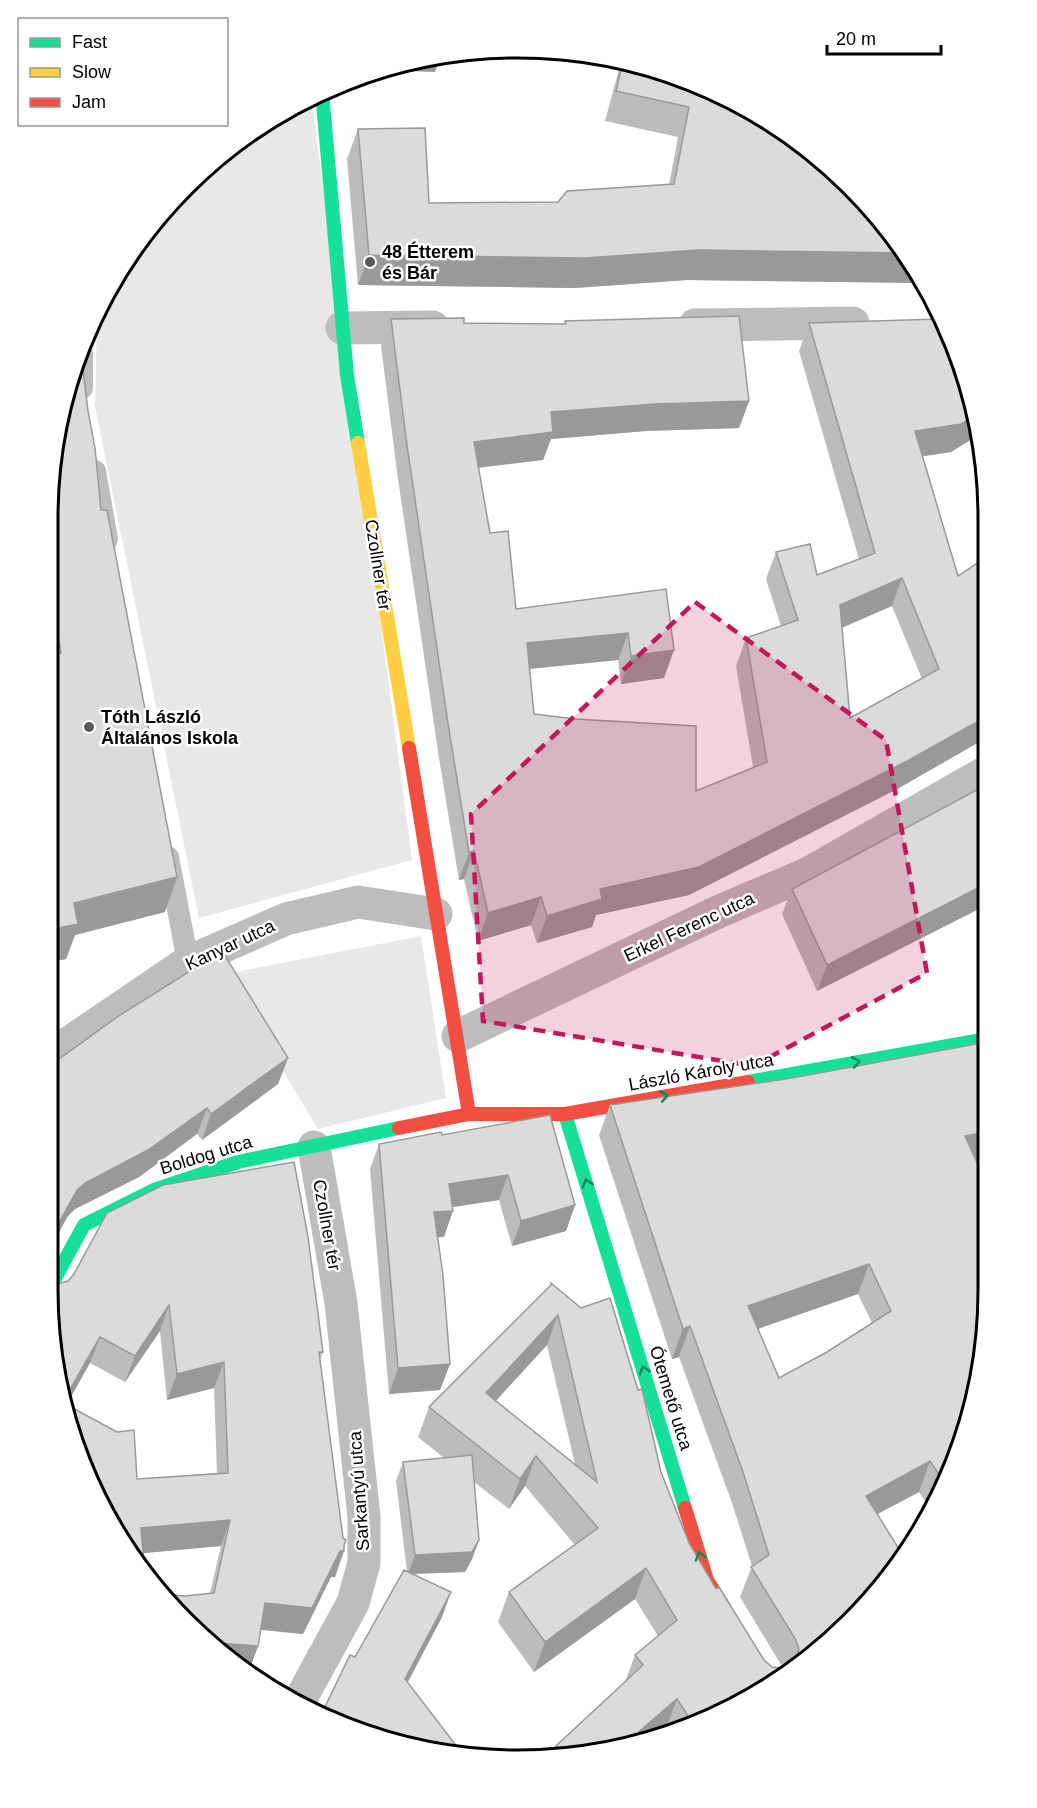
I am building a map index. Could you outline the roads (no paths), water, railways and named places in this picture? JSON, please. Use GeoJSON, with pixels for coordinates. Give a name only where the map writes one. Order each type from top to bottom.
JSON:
{"type":"FeatureCollection","features":[{"type":"Feature","properties":{"kind":"street","name":"Czollner tér"},"geometry":{"type":"LineString","coordinates":[[323,102],[346,375],[458,1036]]}},
{"type":"Feature","properties":{"kind":"street"},"geometry":{"type":"LineString","coordinates":[[666,325],[882,323]]}},
{"type":"Feature","properties":{"kind":"street"},"geometry":{"type":"LineString","coordinates":[[342,328],[462,327]]}},
{"type":"Feature","properties":{"kind":"street","name":"Erkel Ferenc utca"},"geometry":{"type":"LineString","coordinates":[[458,1036],[720,911],[807,874],[978,777]]}},
{"type":"Feature","properties":{"kind":"street","name":"Kanyar utca"},"geometry":{"type":"LineString","coordinates":[[58,1050],[188,962],[286,919],[358,902],[436,914]]}},
{"type":"Feature","properties":{"kind":"street"},"geometry":{"type":"LineString","coordinates":[[458,1036],[469,1114]]}},
{"type":"Feature","properties":{"kind":"street","name":"László Károly utca"},"geometry":{"type":"LineString","coordinates":[[314,1146],[469,1114],[566,1114],[978,1042]]}},
{"type":"Feature","properties":{"kind":"street","name":"Ótemető utca"},"geometry":{"type":"LineString","coordinates":[[566,1114],[707,1580],[732,1620]]}},
{"type":"Feature","properties":{"kind":"street","name":"Czollner tér"},"geometry":{"type":"LineString","coordinates":[[314,1146],[341,1303]]}},
{"type":"Feature","properties":{"kind":"street","name":"Boldog utca"},"geometry":{"type":"LineString","coordinates":[[58,1273],[84,1225],[154,1190],[238,1162],[314,1146]]}},
{"type":"Feature","properties":{"kind":"street","name":"Sarkantyú utca"},"geometry":{"type":"LineString","coordinates":[[302,1695],[352,1603],[364,1563],[364,1517],[341,1303]]}},
{"type":"Feature","properties":{"kind":"lane"},"geometry":{"type":"LineString","coordinates":[[82,373],[83,405]]}},
{"type":"Feature","properties":{"kind":"lane"},"geometry":{"type":"LineString","coordinates":[[92,455],[111,559]]}},
{"type":"Feature","properties":{"kind":"lane"},"geometry":{"type":"LineString","coordinates":[[164,835],[188,962]]}},
{"type":"Feature","properties":{"kind":"place","name":"48 Étterem és Bár"},"geometry":{"type":"Point","coordinates":[370,262]}},
{"type":"Feature","properties":{"kind":"place","name":"Tóth László Általános Iskola"},"geometry":{"type":"Point","coordinates":[89,727]}}]}
